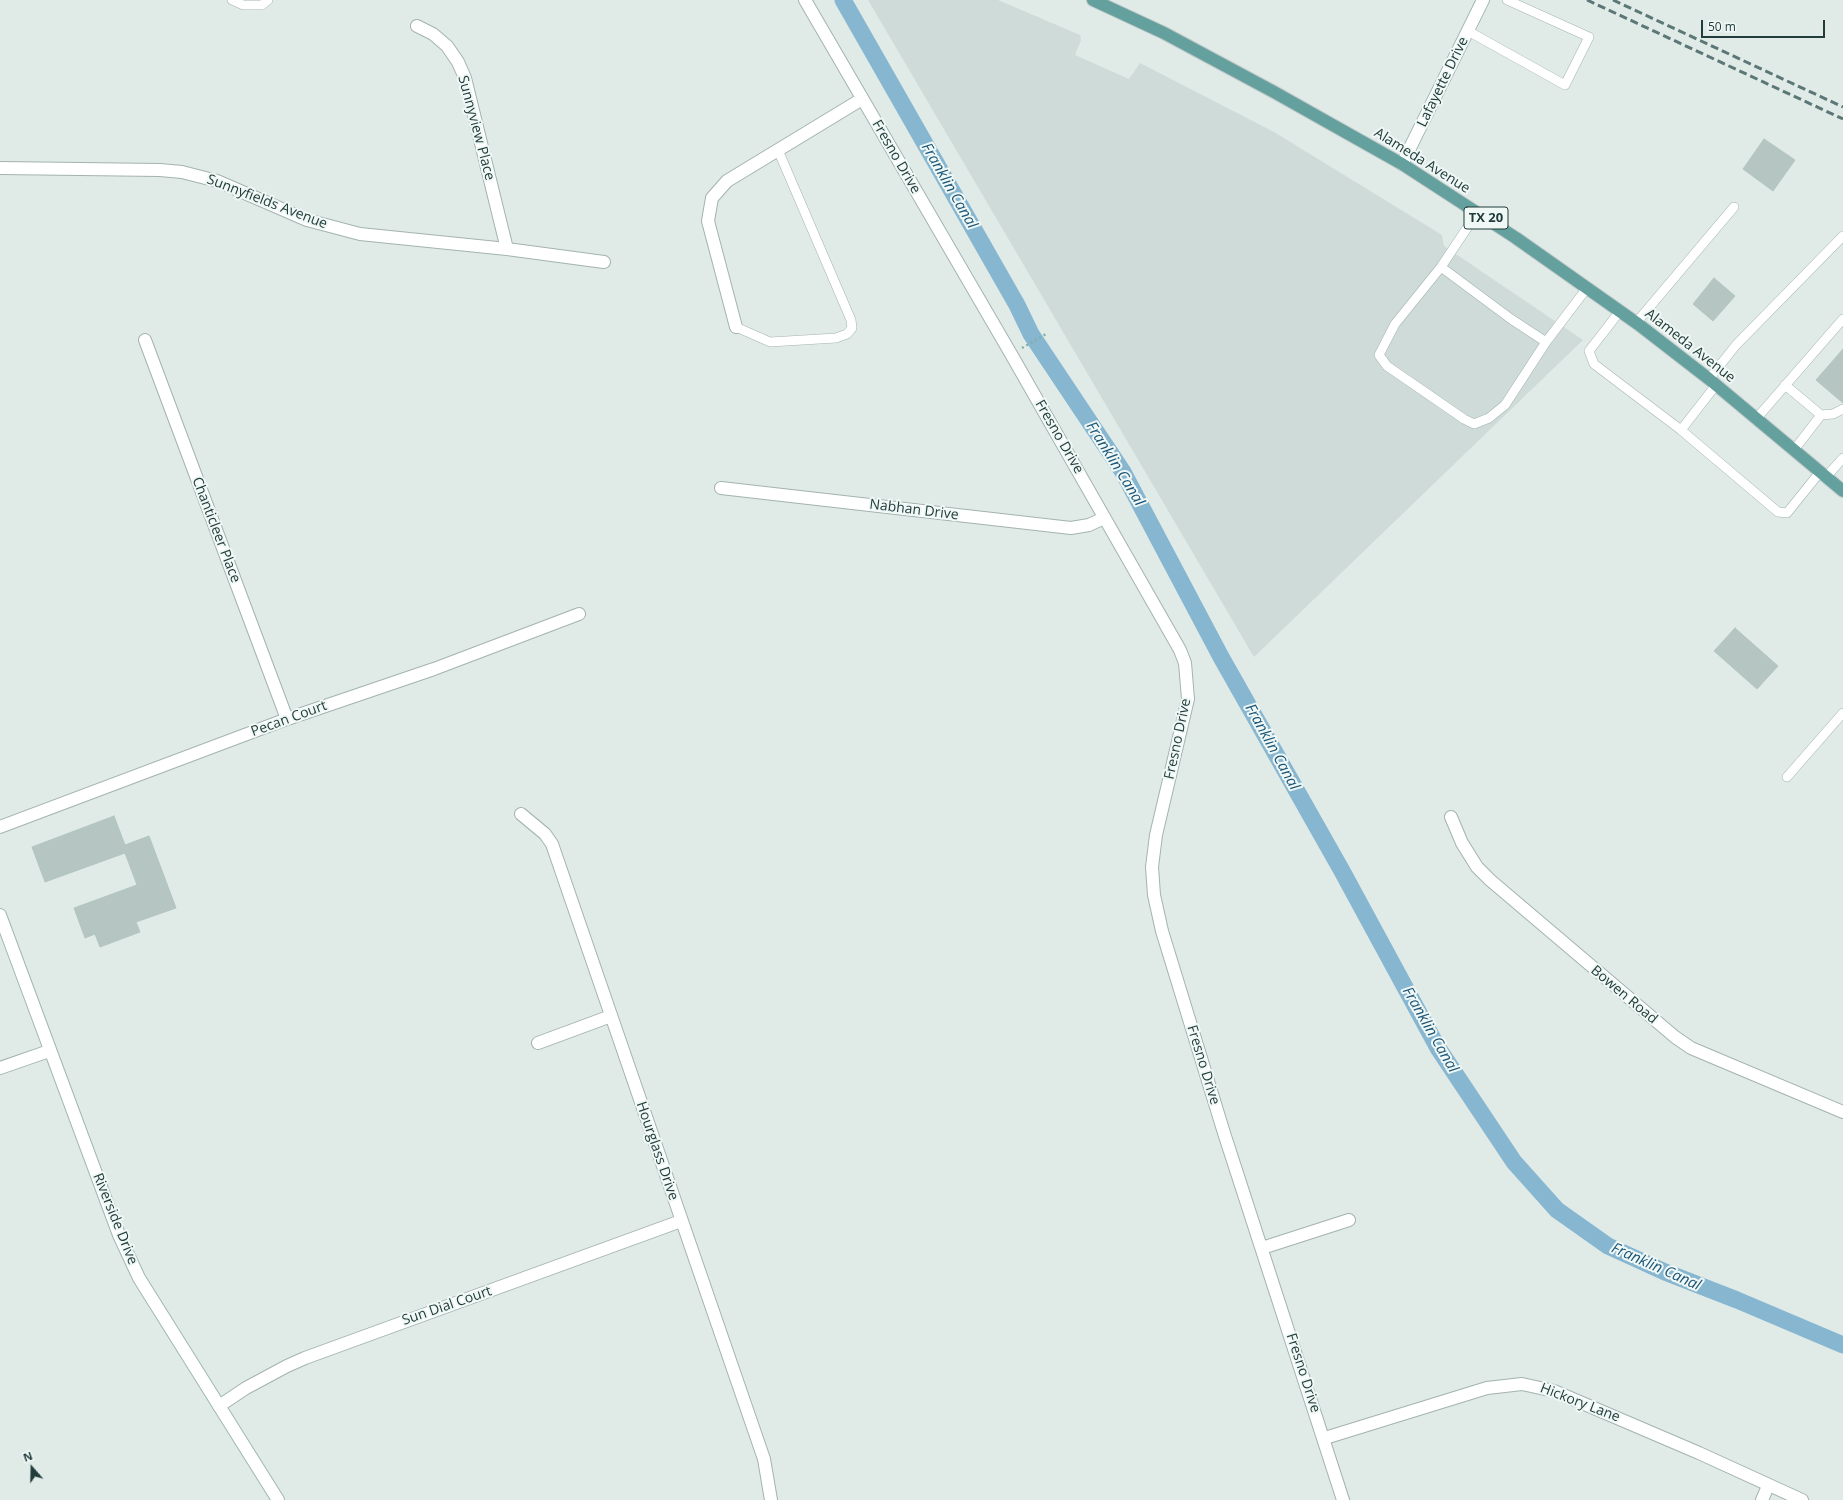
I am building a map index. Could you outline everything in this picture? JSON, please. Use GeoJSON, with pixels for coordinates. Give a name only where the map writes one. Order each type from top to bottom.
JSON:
{"type":"FeatureCollection","features":[{"type":"Feature","properties":{"kind":"main road","name":"Alameda Avenue"},"geometry":{"type":"LineString","coordinates":[[1093,0],[1164,33],[1274,92],[1402,164],[1477,213],[1588,288],[1636,323],[1712,382],[1843,491]]}},
{"type":"Feature","properties":{"kind":"street","name":"Fresno Drive"},"geometry":{"type":"LineString","coordinates":[[805,0],[1012,354],[1180,650],[1185,664],[1188,699],[1156,835],[1152,867],[1154,895],[1162,932],[1224,1133],[1325,1438],[1343,1500]]}},
{"type":"Feature","properties":{"kind":"street","name":"Lafayette Drive"},"geometry":{"type":"LineString","coordinates":[[1402,164],[1483,0]]}},
{"type":"Feature","properties":{"kind":"street","name":"Sunnyview Place"},"geometry":{"type":"LineString","coordinates":[[417,26],[433,34],[447,46],[458,62],[465,78],[507,249]]}},
{"type":"Feature","properties":{"kind":"street"},"geometry":{"type":"LineString","coordinates":[[736,327],[708,221],[710,204],[716,192],[727,181],[862,99]]}},
{"type":"Feature","properties":{"kind":"street","name":"Sunnyfields Avenue"},"geometry":{"type":"LineString","coordinates":[[0,168],[160,170],[182,172],[217,181],[307,220],[360,234],[507,249],[604,262]]}},
{"type":"Feature","properties":{"kind":"street","name":"Chanticleer Place"},"geometry":{"type":"LineString","coordinates":[[145,340],[286,719]]}},
{"type":"Feature","properties":{"kind":"street","name":"Nabhan Drive"},"geometry":{"type":"LineString","coordinates":[[721,488],[1071,528],[1089,525],[1104,518]]}},
{"type":"Feature","properties":{"kind":"street","name":"Pecan Court"},"geometry":{"type":"LineString","coordinates":[[0,827],[286,719],[434,669],[579,614]]}},
{"type":"Feature","properties":{"kind":"street","name":"Hourglass Drive"},"geometry":{"type":"LineString","coordinates":[[521,814],[545,834],[552,844],[764,1459],[771,1500]]}},
{"type":"Feature","properties":{"kind":"street","name":"Bowen Road"},"geometry":{"type":"LineString","coordinates":[[1451,817],[1462,843],[1477,867],[1490,880],[1675,1037],[1691,1048],[1843,1112]]}},
{"type":"Feature","properties":{"kind":"street","name":"Riverside Drive"},"geometry":{"type":"LineString","coordinates":[[0,915],[118,1235],[139,1278],[278,1500]]}},
{"type":"Feature","properties":{"kind":"street"},"geometry":{"type":"LineString","coordinates":[[538,1043],[611,1016]]}},
{"type":"Feature","properties":{"kind":"street"},"geometry":{"type":"LineString","coordinates":[[0,1068],[50,1051]]}},
{"type":"Feature","properties":{"kind":"street"},"geometry":{"type":"LineString","coordinates":[[1262,1248],[1349,1220]]}},
{"type":"Feature","properties":{"kind":"street","name":"Sun Dial Court"},"geometry":{"type":"LineString","coordinates":[[219,1406],[246,1388],[305,1358],[681,1221]]}},
{"type":"Feature","properties":{"kind":"street","name":"Hickory Lane"},"geometry":{"type":"LineString","coordinates":[[1325,1438],[1487,1388],[1522,1384],[1554,1391],[1692,1450],[1768,1486],[1802,1500]]}},
{"type":"Feature","properties":{"kind":"street"},"geometry":{"type":"LineString","coordinates":[[1762,1500],[1768,1486]]}},
{"type":"Feature","properties":{"kind":"lane"},"geometry":{"type":"LineString","coordinates":[[232,0],[243,5],[262,4],[268,0]]}},
{"type":"Feature","properties":{"kind":"lane"},"geometry":{"type":"LineString","coordinates":[[1468,31],[1566,85],[1589,37],[1507,0]]}},
{"type":"Feature","properties":{"kind":"lane"},"geometry":{"type":"LineString","coordinates":[[736,327],[770,342],[836,338],[847,334],[852,328],[851,320],[778,150]]}},
{"type":"Feature","properties":{"kind":"lane"},"geometry":{"type":"LineString","coordinates":[[1636,323],[1734,207]]}},
{"type":"Feature","properties":{"kind":"lane"},"geometry":{"type":"LineString","coordinates":[[1477,213],[1441,267],[1395,324],[1378,355],[1387,366],[1464,419],[1474,424],[1489,418],[1505,405],[1546,342],[1588,288]]}},
{"type":"Feature","properties":{"kind":"lane"},"geometry":{"type":"LineString","coordinates":[[1681,430],[1736,345],[1843,236]]}},
{"type":"Feature","properties":{"kind":"lane"},"geometry":{"type":"LineString","coordinates":[[1441,267],[1510,319],[1546,342]]}},
{"type":"Feature","properties":{"kind":"lane"},"geometry":{"type":"LineString","coordinates":[[1620,311],[1589,351],[1594,364],[1681,430],[1778,512],[1787,513],[1823,475],[1843,458]]}},
{"type":"Feature","properties":{"kind":"lane"},"geometry":{"type":"LineString","coordinates":[[1756,418],[1843,319]]}},
{"type":"Feature","properties":{"kind":"lane"},"geometry":{"type":"LineString","coordinates":[[1785,385],[1821,415],[1833,414],[1843,409]]}},
{"type":"Feature","properties":{"kind":"lane"},"geometry":{"type":"LineString","coordinates":[[1794,450],[1821,415]]}},
{"type":"Feature","properties":{"kind":"lane"},"geometry":{"type":"LineString","coordinates":[[1787,777],[1843,713]]}},
{"type":"Feature","properties":{"kind":"path"},"geometry":{"type":"LineString","coordinates":[[1022,348],[1046,334]]}},
{"type":"Feature","properties":{"kind":"shaded area"},"geometry":{"type":"Polygon","coordinates":[[[868,0],[998,0],[1080,35],[1081,40],[1075,55],[1129,79],[1140,63],[1274,132],[1442,235],[1444,246],[1583,340],[1254,657],[868,0]]]}},
{"type":"Feature","properties":{"kind":"building"},"geometry":{"type":"Polygon","coordinates":[[[1764,139],[1795,160],[1773,191],[1743,169],[1764,139]]]}},
{"type":"Feature","properties":{"kind":"building"},"geometry":{"type":"Polygon","coordinates":[[[1714,278],[1735,296],[1713,321],[1693,304],[1714,278]]]}},
{"type":"Feature","properties":{"kind":"building"},"geometry":{"type":"Polygon","coordinates":[[[1843,349],[1843,403],[1816,380],[1843,349]]]}},
{"type":"Feature","properties":{"kind":"building"},"geometry":{"type":"Polygon","coordinates":[[[1735,628],[1778,666],[1757,689],[1714,651],[1735,628]]]}},
{"type":"Feature","properties":{"kind":"building"},"geometry":{"type":"Polygon","coordinates":[[[114,816],[125,845],[149,836],[176,908],[136,922],[140,932],[100,947],[95,934],[85,938],[74,908],[137,885],[125,853],[45,882],[32,847],[114,816]]]}},
{"type":"Feature","properties":{"kind":"waterway","name":"Franklin Canal"},"geometry":{"type":"LineString","coordinates":[[843,0],[1017,305],[1031,334],[1123,472],[1221,657],[1342,871],[1438,1048],[1514,1162],[1557,1210],[1608,1246],[1665,1272],[1737,1300],[1843,1345]]}},
{"type":"Feature","properties":{"kind":"railway"},"geometry":{"type":"LineString","coordinates":[[1587,0],[1843,119]]}},
{"type":"Feature","properties":{"kind":"railway"},"geometry":{"type":"LineString","coordinates":[[1613,0],[1843,107]]}}]}
